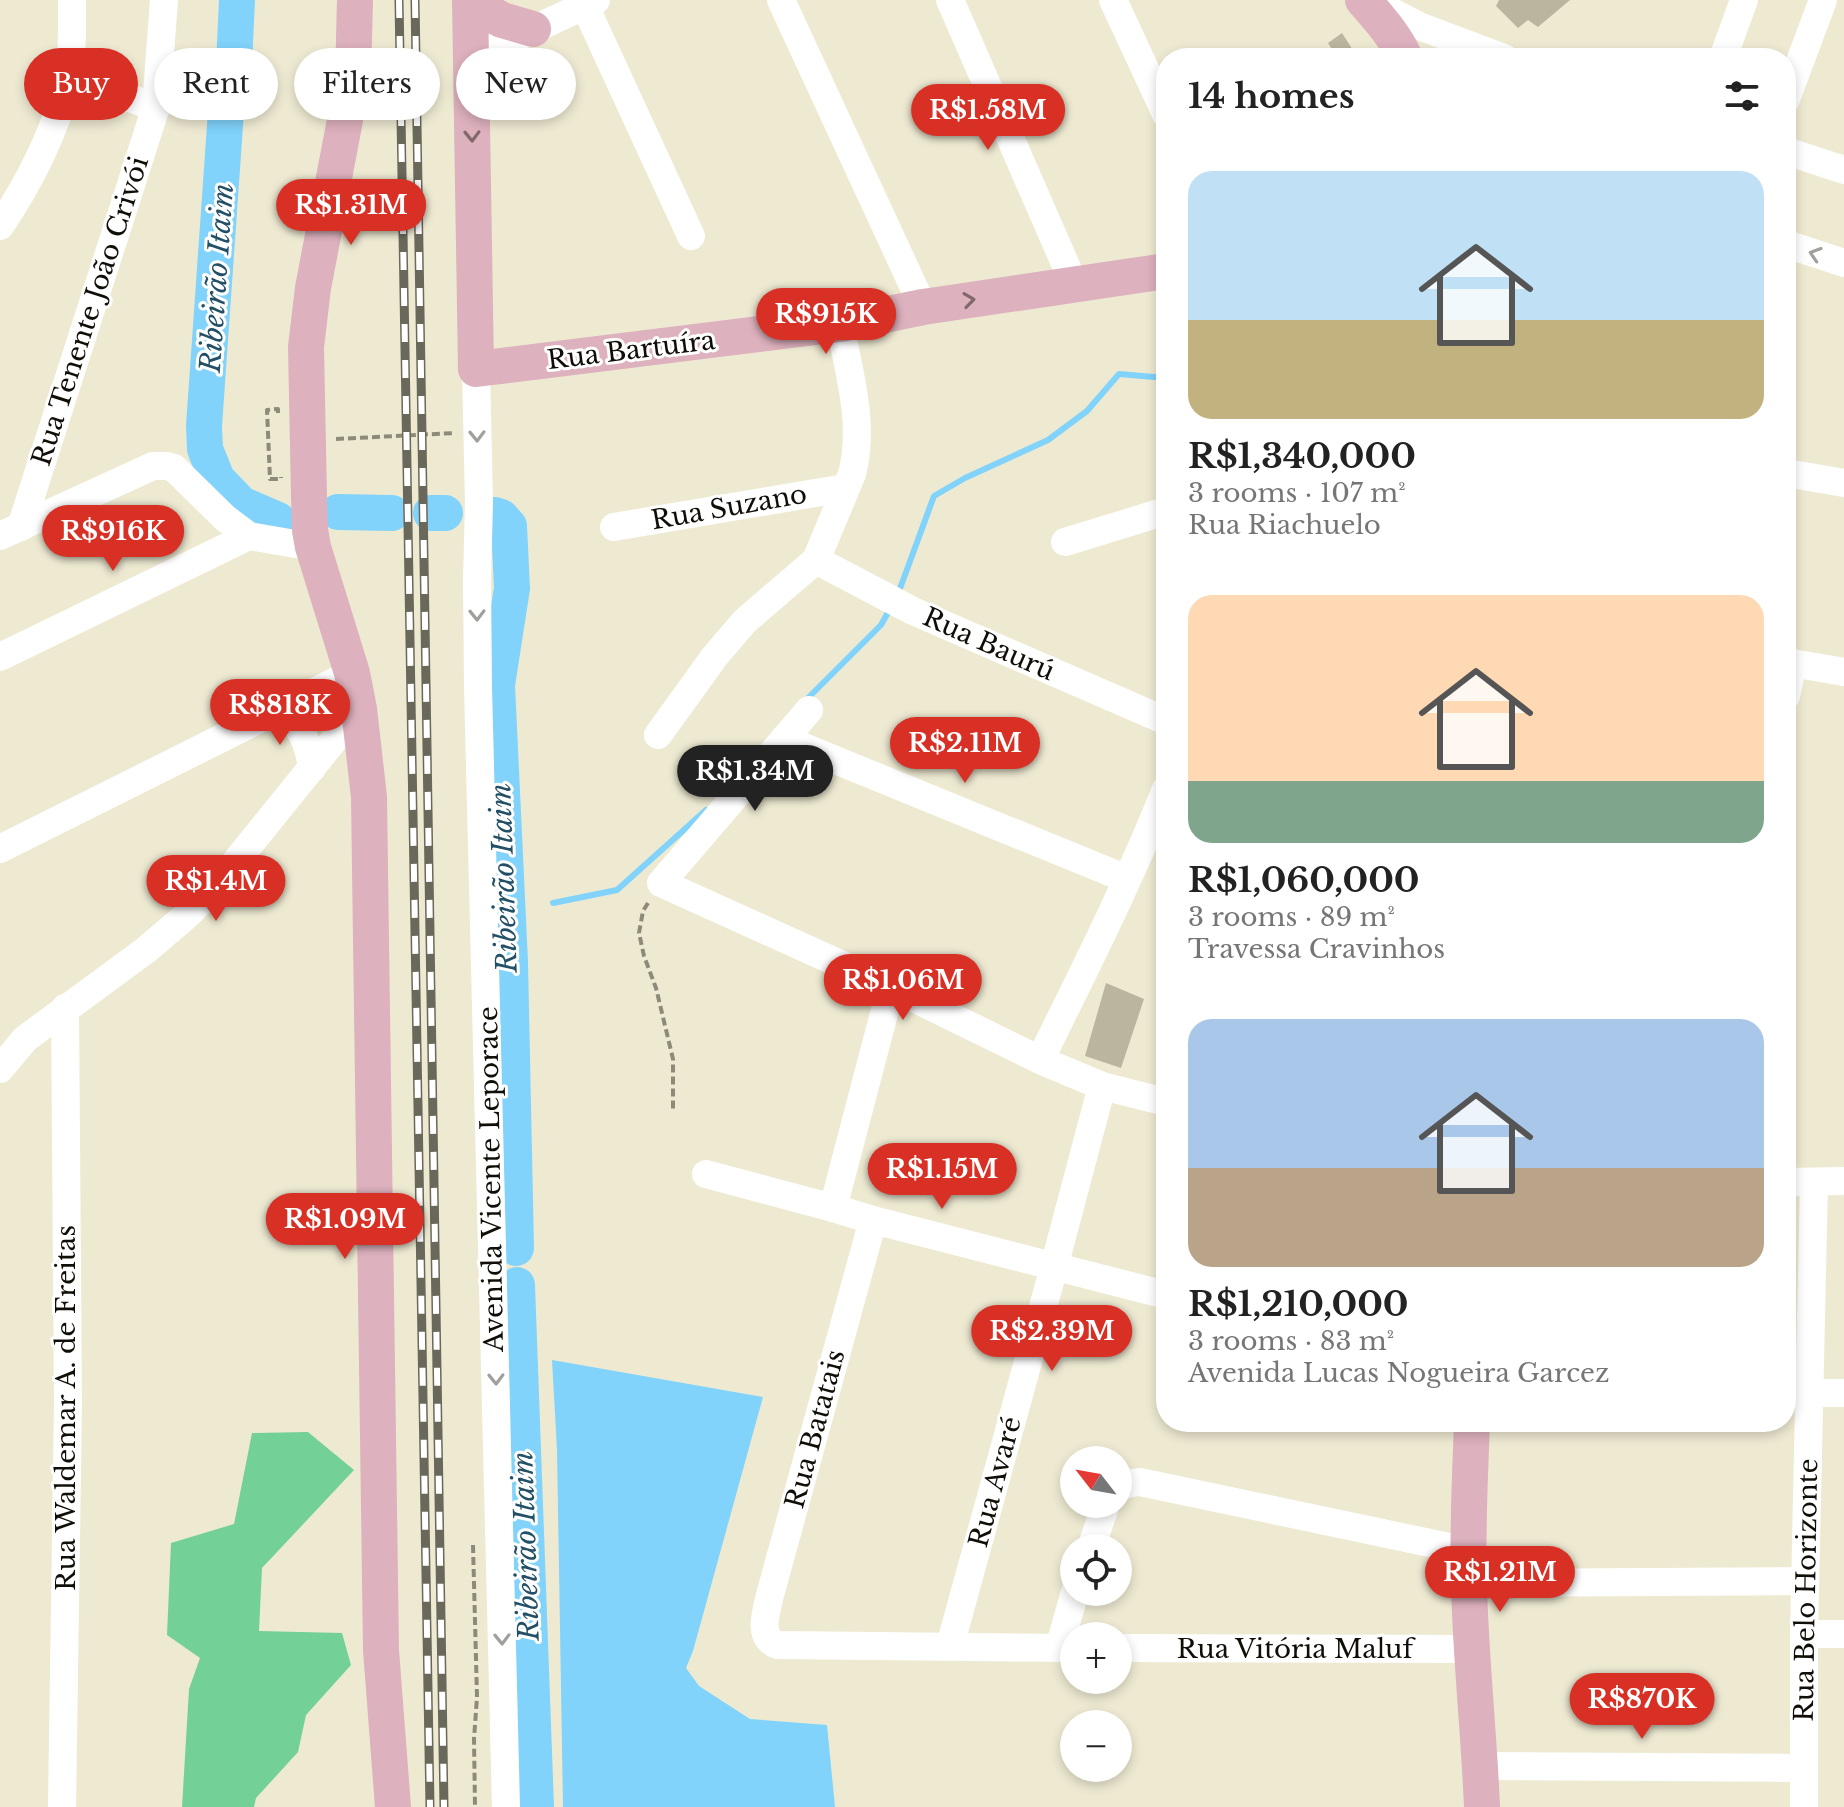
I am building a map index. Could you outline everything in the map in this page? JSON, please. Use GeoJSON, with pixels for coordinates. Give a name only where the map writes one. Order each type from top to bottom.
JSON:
{"type":"FeatureCollection","features":[{"type":"Feature","properties":{"kind":"main road"},"geometry":{"type":"LineString","coordinates":[[355,0],[353,78],[313,288],[306,347],[311,525],[352,673],[369,797],[381,1650],[393,1807]]}},
{"type":"Feature","properties":{"kind":"main road"},"geometry":{"type":"LineString","coordinates":[[1366,0],[1401,48]]}},
{"type":"Feature","properties":{"kind":"main road"},"geometry":{"type":"LineString","coordinates":[[470,1],[502,20],[533,29]]}},
{"type":"Feature","properties":{"kind":"main road"},"geometry":{"type":"LineString","coordinates":[[470,1],[471,48]]}},
{"type":"Feature","properties":{"kind":"main road"},"geometry":{"type":"LineString","coordinates":[[472,120],[476,369]]}},
{"type":"Feature","properties":{"kind":"main road","name":"Rua Bartuíra"},"geometry":{"type":"LineString","coordinates":[[476,369],[840,324],[923,307],[1156,272]]}},
{"type":"Feature","properties":{"kind":"main road"},"geometry":{"type":"LineString","coordinates":[[1472,1432],[1468,1567],[1482,1807]]}},
{"type":"Feature","properties":{"kind":"street"},"geometry":{"type":"LineString","coordinates":[[70,48],[72,0]]}},
{"type":"Feature","properties":{"kind":"street","name":"Rua Tenente João Crivói"},"geometry":{"type":"LineString","coordinates":[[160,48],[164,0]]}},
{"type":"Feature","properties":{"kind":"street"},"geometry":{"type":"LineString","coordinates":[[950,0],[1074,284]]}},
{"type":"Feature","properties":{"kind":"street"},"geometry":{"type":"LineString","coordinates":[[1113,0],[1156,92]]}},
{"type":"Feature","properties":{"kind":"street"},"geometry":{"type":"LineString","coordinates":[[1366,0],[1419,26],[1477,48]]}},
{"type":"Feature","properties":{"kind":"street"},"geometry":{"type":"LineString","coordinates":[[1727,48],[1744,0]]}},
{"type":"Feature","properties":{"kind":"street"},"geometry":{"type":"LineString","coordinates":[[1796,72],[1823,0]]}},
{"type":"Feature","properties":{"kind":"street"},"geometry":{"type":"LineString","coordinates":[[783,1],[923,307]]}},
{"type":"Feature","properties":{"kind":"street"},"geometry":{"type":"LineString","coordinates":[[494,48],[590,3],[691,236]]}},
{"type":"Feature","properties":{"kind":"street"},"geometry":{"type":"LineString","coordinates":[[1419,26],[1435,48]]}},
{"type":"Feature","properties":{"kind":"street","name":"Rua Tenente João Crivói"},"geometry":{"type":"LineString","coordinates":[[10,532],[154,113]]}},
{"type":"Feature","properties":{"kind":"street"},"geometry":{"type":"LineString","coordinates":[[0,226],[43,153],[54,120]]}},
{"type":"Feature","properties":{"kind":"street"},"geometry":{"type":"LineString","coordinates":[[1796,154],[1844,170]]}},
{"type":"Feature","properties":{"kind":"street"},"geometry":{"type":"LineString","coordinates":[[1796,247],[1844,263]]}},
{"type":"Feature","properties":{"kind":"street"},"geometry":{"type":"LineString","coordinates":[[658,735],[715,656],[745,621],[816,560],[855,460],[857,416],[840,324]]}},
{"type":"Feature","properties":{"kind":"street","name":"Avenida Vicente Leporace"},"geometry":{"type":"LineString","coordinates":[[476,369],[478,686],[506,1807]]}},
{"type":"Feature","properties":{"kind":"street"},"geometry":{"type":"LineString","coordinates":[[10,532],[153,466],[167,466],[174,468],[225,518],[249,536]]}},
{"type":"Feature","properties":{"kind":"street"},"geometry":{"type":"LineString","coordinates":[[1796,475],[1844,483]]}},
{"type":"Feature","properties":{"kind":"street","name":"Rua Suzano"},"geometry":{"type":"LineString","coordinates":[[614,527],[845,488]]}},
{"type":"Feature","properties":{"kind":"street"},"geometry":{"type":"LineString","coordinates":[[1065,542],[1156,514]]}},
{"type":"Feature","properties":{"kind":"street"},"geometry":{"type":"LineString","coordinates":[[0,657],[249,536],[311,525]]}},
{"type":"Feature","properties":{"kind":"street","name":"Rua Baurú"},"geometry":{"type":"LineString","coordinates":[[816,560],[913,611],[1156,717]]}},
{"type":"Feature","properties":{"kind":"street"},"geometry":{"type":"LineString","coordinates":[[1796,663],[1844,672]]}},
{"type":"Feature","properties":{"kind":"street"},"geometry":{"type":"LineString","coordinates":[[0,849],[352,673]]}},
{"type":"Feature","properties":{"kind":"street"},"geometry":{"type":"LineString","coordinates":[[280,708],[300,729],[308,745],[312,768]]}},
{"type":"Feature","properties":{"kind":"street"},"geometry":{"type":"LineString","coordinates":[[0,1069],[25,1039],[146,950],[216,886],[359,709]]}},
{"type":"Feature","properties":{"kind":"street"},"geometry":{"type":"LineString","coordinates":[[809,710],[661,883],[891,987],[1040,1060],[1102,1086],[1156,1100]]}},
{"type":"Feature","properties":{"kind":"street"},"geometry":{"type":"LineString","coordinates":[[784,739],[1127,879]]}},
{"type":"Feature","properties":{"kind":"street"},"geometry":{"type":"LineString","coordinates":[[1040,1060],[1127,879],[1156,845]]}},
{"type":"Feature","properties":{"kind":"street"},"geometry":{"type":"LineString","coordinates":[[833,1208],[891,987]]}},
{"type":"Feature","properties":{"kind":"street","name":"Rua Waldemar A. de Freitas"},"geometry":{"type":"LineString","coordinates":[[62,1807],[68,1403],[65,1008]]}},
{"type":"Feature","properties":{"kind":"street","name":"Rua Avaré"},"geometry":{"type":"LineString","coordinates":[[950,1646],[1102,1086]]}},
{"type":"Feature","properties":{"kind":"street"},"geometry":{"type":"LineString","coordinates":[[706,1174],[1156,1292]]}},
{"type":"Feature","properties":{"kind":"street"},"geometry":{"type":"LineString","coordinates":[[1800,1182],[1844,1181]]}},
{"type":"Feature","properties":{"kind":"street","name":"Rua Belo Horizonte"},"geometry":{"type":"LineString","coordinates":[[1800,1182],[1798,1393],[1805,1581],[1804,1807]]}},
{"type":"Feature","properties":{"kind":"street","name":"Rua Batatais"},"geometry":{"type":"LineString","coordinates":[[873,1220],[770,1595],[765,1622],[767,1638],[778,1645],[950,1646]]}},
{"type":"Feature","properties":{"kind":"street"},"geometry":{"type":"LineString","coordinates":[[1798,1393],[1844,1393]]}},
{"type":"Feature","properties":{"kind":"street"},"geometry":{"type":"LineString","coordinates":[[1132,1483],[1140,1482],[1468,1567],[1805,1581]]}},
{"type":"Feature","properties":{"kind":"street"},"geometry":{"type":"LineString","coordinates":[[1804,1634],[1844,1634]]}},
{"type":"Feature","properties":{"kind":"street"},"geometry":{"type":"LineString","coordinates":[[950,1646],[1060,1648]]}},
{"type":"Feature","properties":{"kind":"street","name":"Rua Vitória Maluf"},"geometry":{"type":"LineString","coordinates":[[1132,1648],[1471,1649]]}},
{"type":"Feature","properties":{"kind":"street"},"geometry":{"type":"LineString","coordinates":[[1481,1766],[1804,1768]]}},
{"type":"Feature","properties":{"kind":"path"},"geometry":{"type":"LineString","coordinates":[[278,422],[278,409],[267,410],[270,479],[281,479],[280,466]]}},
{"type":"Feature","properties":{"kind":"path"},"geometry":{"type":"LineString","coordinates":[[324,439],[458,433]]}},
{"type":"Feature","properties":{"kind":"path"},"geometry":{"type":"LineString","coordinates":[[661,883],[643,911],[639,933],[673,1059],[673,1109]]}},
{"type":"Feature","properties":{"kind":"green space"},"geometry":{"type":"Polygon","coordinates":[[[308,1432],[354,1470],[262,1568],[259,1631],[342,1633],[351,1665],[306,1715],[298,1752],[256,1798],[254,1807],[182,1807],[189,1689],[200,1658],[167,1635],[171,1543],[234,1524],[252,1433],[308,1432]]]}},
{"type":"Feature","properties":{"kind":"water"},"geometry":{"type":"Polygon","coordinates":[[[552,1360],[763,1397],[686,1668],[699,1686],[750,1719],[827,1725],[835,1807],[563,1807],[557,1450],[552,1360]]]}},
{"type":"Feature","properties":{"kind":"building"},"geometry":{"type":"Polygon","coordinates":[[[1499,0],[1570,0],[1538,27],[1528,20],[1518,28],[1496,6],[1499,0]]]}},
{"type":"Feature","properties":{"kind":"building"},"geometry":{"type":"Polygon","coordinates":[[[1342,33],[1352,48],[1331,48],[1328,43],[1342,33]]]}},
{"type":"Feature","properties":{"kind":"building"},"geometry":{"type":"Polygon","coordinates":[[[1106,983],[1144,999],[1121,1068],[1085,1056],[1106,983]]]}},
{"type":"Feature","properties":{"kind":"waterway","name":"Ribeirão Itaim"},"geometry":{"type":"LineString","coordinates":[[237,0],[233,86],[226,111],[204,426],[205,449],[217,479],[241,504],[278,520]]}},
{"type":"Feature","properties":{"kind":"waterway"},"geometry":{"type":"LineString","coordinates":[[898,594],[934,496],[965,478],[1048,440],[1087,411],[1119,374],[1156,377]]}},
{"type":"Feature","properties":{"kind":"waterway","name":"Ribeirão Itaim"},"geometry":{"type":"LineString","coordinates":[[338,512],[392,513]]}},
{"type":"Feature","properties":{"kind":"waterway","name":"Ribeirão Itaim"},"geometry":{"type":"LineString","coordinates":[[431,513],[445,513]]}},
{"type":"Feature","properties":{"kind":"waterway","name":"Ribeirão Itaim"},"geometry":{"type":"LineString","coordinates":[[495,515],[509,526],[512,588],[497,685],[510,962],[516,1248]]}},
{"type":"Feature","properties":{"kind":"waterway"},"geometry":{"type":"LineString","coordinates":[[804,702],[881,625],[891,607]]}},
{"type":"Feature","properties":{"kind":"waterway"},"geometry":{"type":"LineString","coordinates":[[553,903],[617,890],[706,810]]}},
{"type":"Feature","properties":{"kind":"waterway","name":"Ribeirão Itaim"},"geometry":{"type":"LineString","coordinates":[[517,1285],[536,1807]]}},
{"type":"Feature","properties":{"kind":"railway"},"geometry":{"type":"LineString","coordinates":[[399,0],[430,1807]]}},
{"type":"Feature","properties":{"kind":"railway"},"geometry":{"type":"LineString","coordinates":[[415,0],[444,1807]]}}]}
